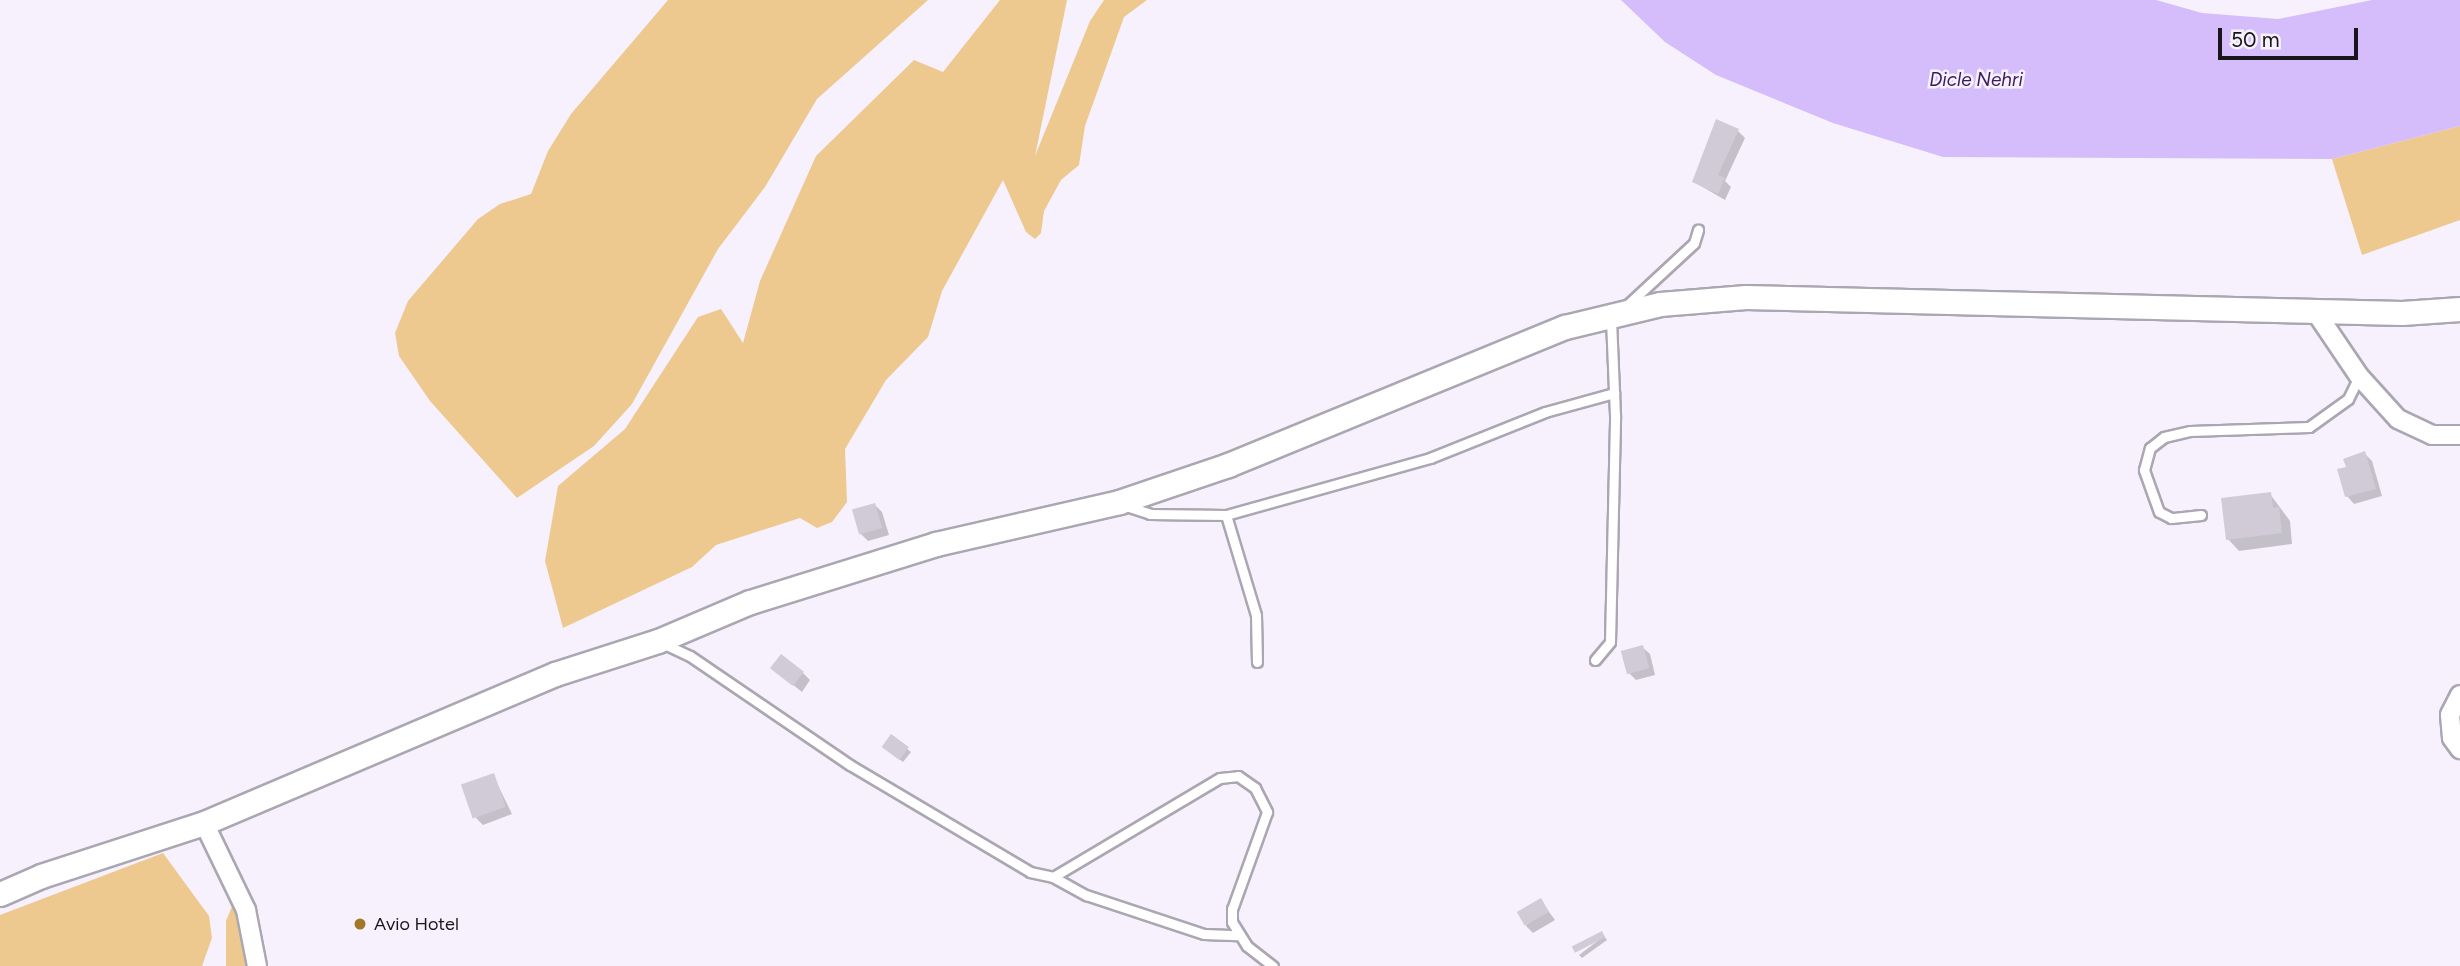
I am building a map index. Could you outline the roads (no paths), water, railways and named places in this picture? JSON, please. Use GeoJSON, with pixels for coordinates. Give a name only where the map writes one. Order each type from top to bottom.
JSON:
{"type":"FeatureCollection","features":[{"type":"Feature","properties":{"kind":"street"},"geometry":{"type":"LineString","coordinates":[[0,894],[41,876],[204,823],[555,674],[658,641],[750,602],[936,544],[1119,502],[1228,465],[1566,327],[1660,304],[1746,297],[2315,311],[2460,309]]}},
{"type":"Feature","properties":{"kind":"street"},"geometry":{"type":"LineString","coordinates":[[2315,311],[2359,376],[2399,419],[2432,435],[2460,435]]}},
{"type":"Feature","properties":{"kind":"street"},"geometry":{"type":"LineString","coordinates":[[2460,695],[2449,715],[2452,738],[2460,749]]}},
{"type":"Feature","properties":{"kind":"street"},"geometry":{"type":"LineString","coordinates":[[204,823],[246,910],[257,966]]}},
{"type":"Feature","properties":{"kind":"lane"},"geometry":{"type":"LineString","coordinates":[[1595,660],[1610,642],[1615,315],[1639,290],[1694,243],[1698,230]]}},
{"type":"Feature","properties":{"kind":"lane"},"geometry":{"type":"LineString","coordinates":[[2201,515],[2171,518],[2159,512],[2144,470],[2150,448],[2164,437],[2190,431],[2309,427],[2348,399],[2359,376]]}},
{"type":"Feature","properties":{"kind":"lane"},"geometry":{"type":"LineString","coordinates":[[1119,502],[1150,514],[1226,515],[1430,458],[1545,412],[1614,393]]}},
{"type":"Feature","properties":{"kind":"lane"},"geometry":{"type":"LineString","coordinates":[[1226,515],[1256,615],[1257,662]]}},
{"type":"Feature","properties":{"kind":"lane"},"geometry":{"type":"LineString","coordinates":[[658,641],[690,656],[850,765],[971,840],[1030,872],[1053,877],[1086,895],[1204,934],[1237,935]]}},
{"type":"Feature","properties":{"kind":"lane"},"geometry":{"type":"LineString","coordinates":[[1053,877],[1220,778],[1238,776],[1255,788],[1266,812],[1232,909],[1237,935],[1273,966]]}},
{"type":"Feature","properties":{"kind":"water","name":"Dicle Nehri"},"geometry":{"type":"Polygon","coordinates":[[[1621,0],[2156,0],[2202,13],[2278,19],[2372,0],[2460,0],[2460,126],[2332,159],[1943,157],[1833,123],[1716,75],[1665,42],[1621,0]]]}},
{"type":"Feature","properties":{"kind":"place","name":"Avio Hotel"},"geometry":{"type":"Point","coordinates":[360,924]}}]}
